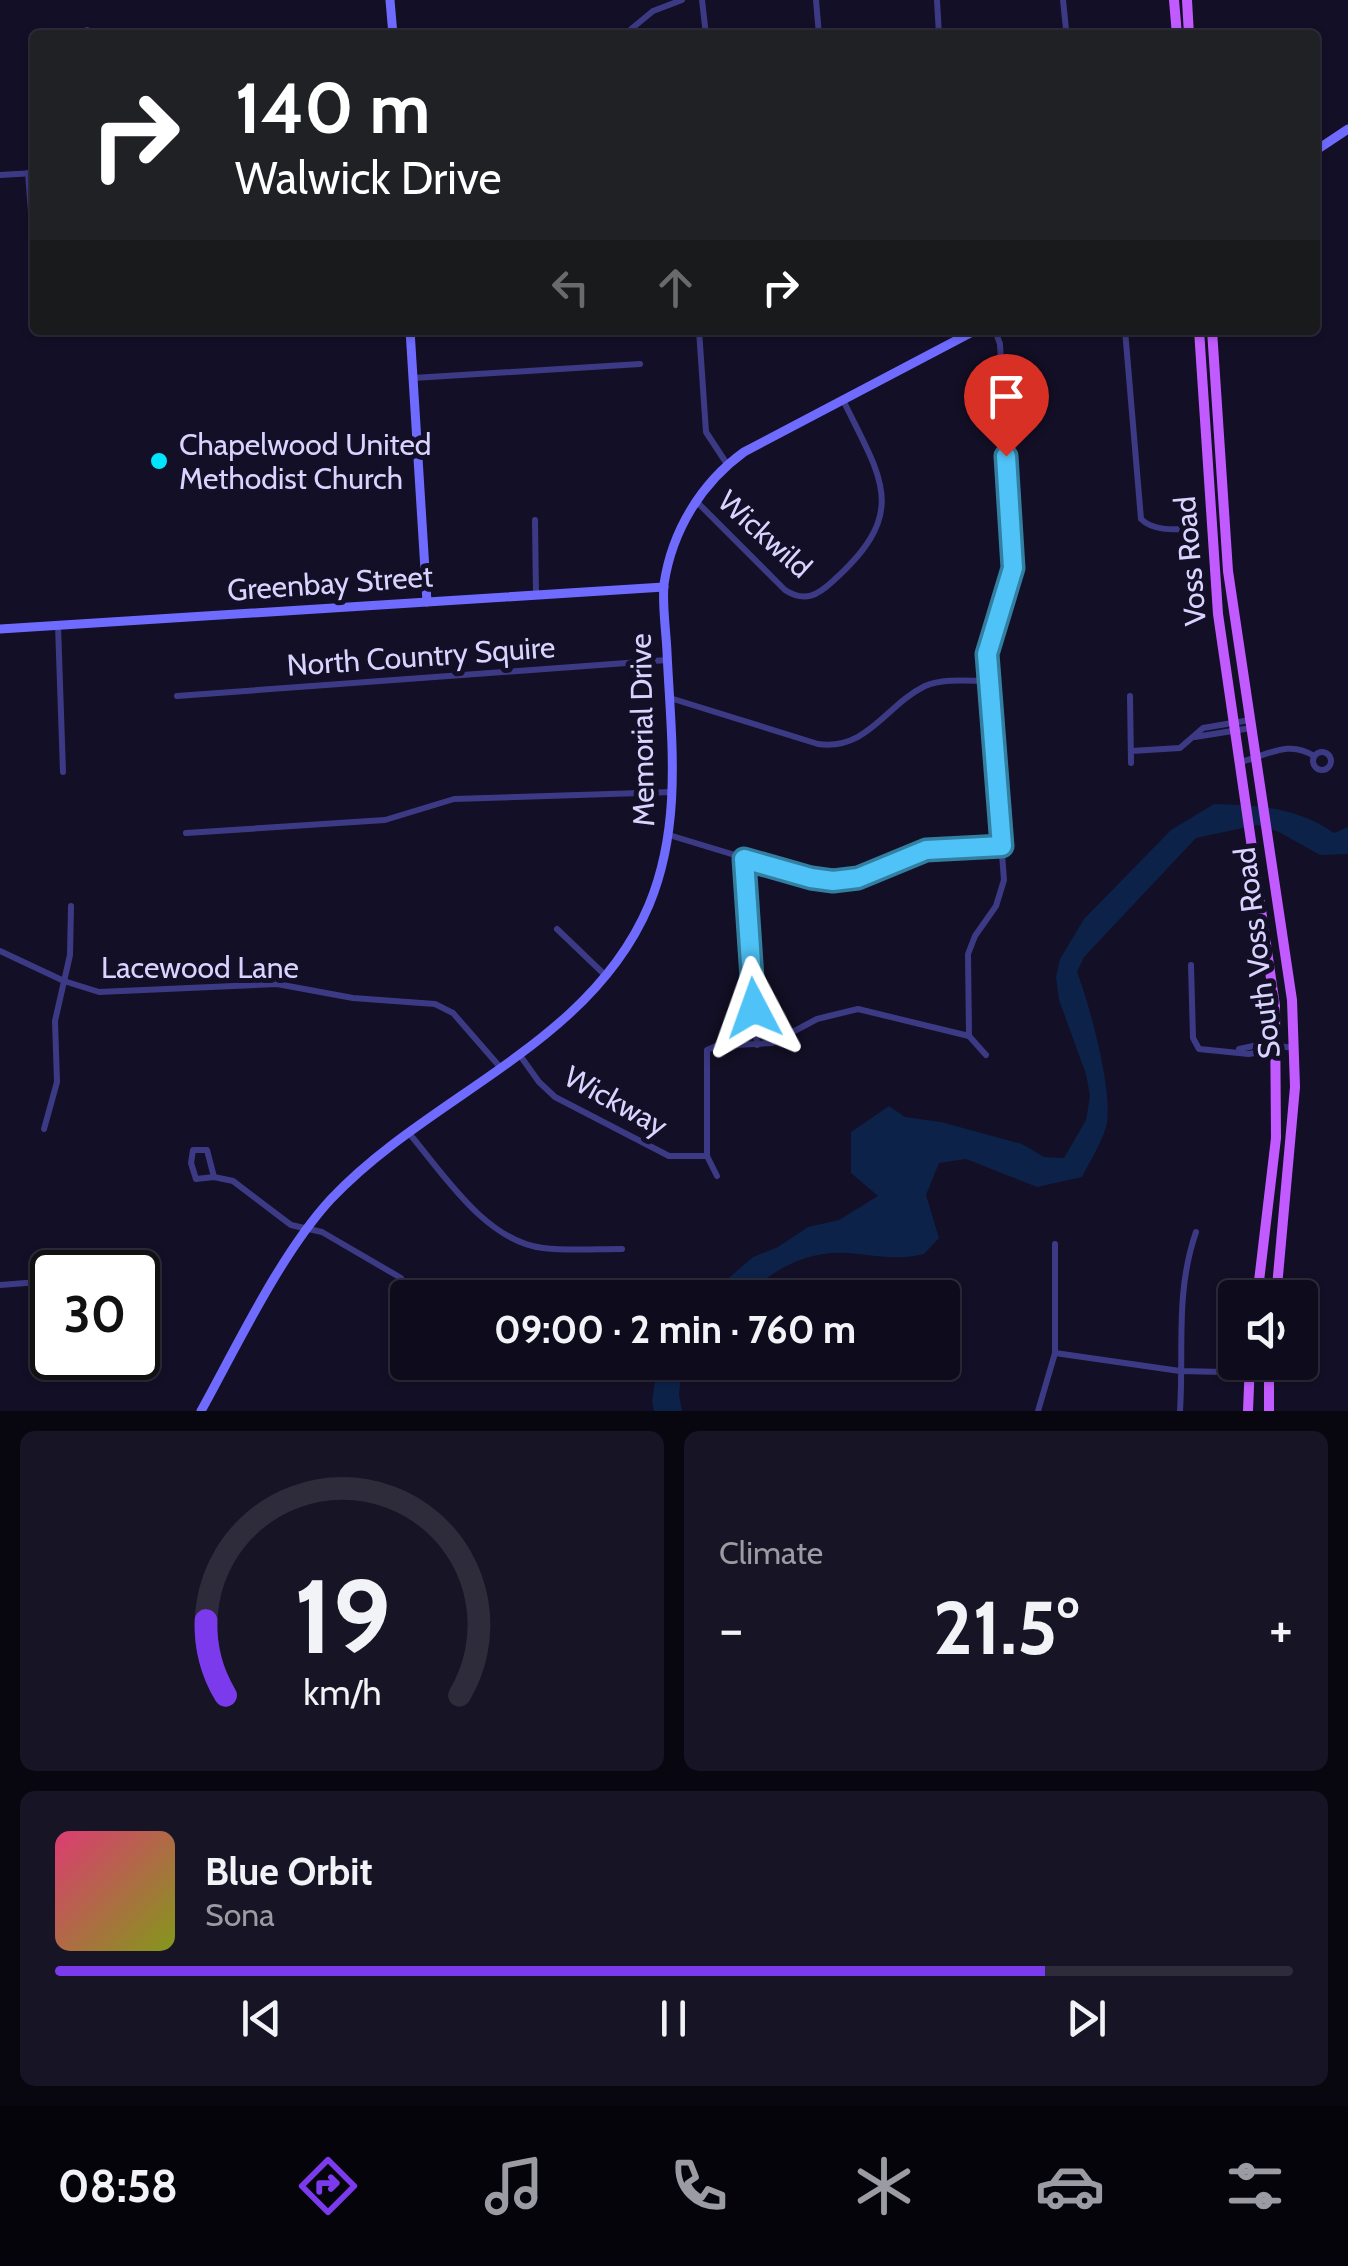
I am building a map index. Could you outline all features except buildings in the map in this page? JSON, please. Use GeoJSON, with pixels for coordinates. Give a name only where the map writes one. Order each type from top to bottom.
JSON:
{"type":"FeatureCollection","features":[{"type":"Feature","properties":{"kind":"main road"},"geometry":{"type":"LineString","coordinates":[[1174,0],[1176,30]]}},
{"type":"Feature","properties":{"kind":"main road"},"geometry":{"type":"LineString","coordinates":[[1187,0],[1190,30]]}},
{"type":"Feature","properties":{"kind":"main road","name":"Voss Road"},"geometry":{"type":"LineString","coordinates":[[1199,335],[1208,484],[1242,786]]}},
{"type":"Feature","properties":{"kind":"main road","name":"Voss Road"},"geometry":{"type":"LineString","coordinates":[[1212,335],[1228,571],[1261,783]]}},
{"type":"Feature","properties":{"kind":"main road"},"geometry":{"type":"LineString","coordinates":[[1203,398],[1217,398]]}},
{"type":"Feature","properties":{"kind":"main road"},"geometry":{"type":"LineString","coordinates":[[1208,484],[1223,484]]}},
{"type":"Feature","properties":{"kind":"main road"},"geometry":{"type":"LineString","coordinates":[[1224,652],[1239,651]]}},
{"type":"Feature","properties":{"kind":"main road","name":"South Voss Road"},"geometry":{"type":"LineString","coordinates":[[1261,783],[1296,1048],[1278,1280]]}},
{"type":"Feature","properties":{"kind":"main road","name":"South Voss Road"},"geometry":{"type":"LineString","coordinates":[[1242,786],[1275,1006],[1276,1138],[1259,1280]]}},
{"type":"Feature","properties":{"kind":"main road"},"geometry":{"type":"LineString","coordinates":[[1265,942],[1282,928]]}},
{"type":"Feature","properties":{"kind":"main road"},"geometry":{"type":"LineString","coordinates":[[1263,1246],[1281,1248]]}},
{"type":"Feature","properties":{"kind":"main road"},"geometry":{"type":"LineString","coordinates":[[1248,1411],[1249,1380]]}},
{"type":"Feature","properties":{"kind":"main road"},"geometry":{"type":"LineString","coordinates":[[1269,1380],[1269,1411]]}},
{"type":"Feature","properties":{"kind":"street"},"geometry":{"type":"LineString","coordinates":[[390,0],[393,30]]}},
{"type":"Feature","properties":{"kind":"street"},"geometry":{"type":"LineString","coordinates":[[630,30],[653,11],[682,0]]}},
{"type":"Feature","properties":{"kind":"street"},"geometry":{"type":"LineString","coordinates":[[702,0],[705,30]]}},
{"type":"Feature","properties":{"kind":"street"},"geometry":{"type":"LineString","coordinates":[[816,0],[818,30]]}},
{"type":"Feature","properties":{"kind":"street"},"geometry":{"type":"LineString","coordinates":[[938,0],[939,30]]}},
{"type":"Feature","properties":{"kind":"street"},"geometry":{"type":"LineString","coordinates":[[1063,0],[1066,29]]}},
{"type":"Feature","properties":{"kind":"street"},"geometry":{"type":"LineString","coordinates":[[1320,149],[1348,129]]}},
{"type":"Feature","properties":{"kind":"street"},"geometry":{"type":"LineString","coordinates":[[0,175],[30,173]]}},
{"type":"Feature","properties":{"kind":"street"},"geometry":{"type":"LineString","coordinates":[[410,335],[427,602]]}},
{"type":"Feature","properties":{"kind":"street"},"geometry":{"type":"LineString","coordinates":[[699,335],[706,432],[727,464]]}},
{"type":"Feature","properties":{"kind":"street","name":"Memorial Drive"},"geometry":{"type":"LineString","coordinates":[[201,1411],[307,1229],[330,1200],[408,1132],[577,1008],[607,976],[648,906],[669,835],[673,792],[664,587],[674,543],[696,501],[727,464],[966,335]]}},
{"type":"Feature","properties":{"kind":"street"},"geometry":{"type":"LineString","coordinates":[[969,1036],[968,954],[974,936],[996,906],[1004,880],[987,654],[1013,568],[1000,344],[996,335]]}},
{"type":"Feature","properties":{"kind":"street"},"geometry":{"type":"LineString","coordinates":[[1125,335],[1141,519],[1157,528],[1194,529]]}},
{"type":"Feature","properties":{"kind":"street"},"geometry":{"type":"LineString","coordinates":[[414,378],[640,364]]}},
{"type":"Feature","properties":{"kind":"street","name":"Wickwild"},"geometry":{"type":"LineString","coordinates":[[696,501],[785,590],[803,598],[821,592],[870,544],[881,504],[879,473],[843,400]]}},
{"type":"Feature","properties":{"kind":"street"},"geometry":{"type":"LineString","coordinates":[[535,520],[536,595]]}},
{"type":"Feature","properties":{"kind":"street","name":"Greenbay Street"},"geometry":{"type":"LineString","coordinates":[[0,628],[664,587]]}},
{"type":"Feature","properties":{"kind":"street"},"geometry":{"type":"LineString","coordinates":[[58,625],[63,772]]}},
{"type":"Feature","properties":{"kind":"street","name":"North Country Squire"},"geometry":{"type":"LineString","coordinates":[[177,696],[668,660]]}},
{"type":"Feature","properties":{"kind":"street"},"geometry":{"type":"LineString","coordinates":[[670,698],[818,744],[840,746],[861,737],[927,684],[988,680]]}},
{"type":"Feature","properties":{"kind":"street"},"geometry":{"type":"LineString","coordinates":[[1130,696],[1132,762]]}},
{"type":"Feature","properties":{"kind":"street"},"geometry":{"type":"LineString","coordinates":[[1131,751],[1180,748],[1193,737],[1250,724]]}},
{"type":"Feature","properties":{"kind":"street"},"geometry":{"type":"LineString","coordinates":[[1239,762],[1288,748],[1314,756]]}},
{"type":"Feature","properties":{"kind":"street"},"geometry":{"type":"LineString","coordinates":[[186,833],[385,820],[454,800],[673,792]]}},
{"type":"Feature","properties":{"kind":"street"},"geometry":{"type":"LineString","coordinates":[[669,835],[811,878],[833,881],[858,878],[926,850],[1002,846]]}},
{"type":"Feature","properties":{"kind":"street"},"geometry":{"type":"LineString","coordinates":[[744,859],[756,1045]]}},
{"type":"Feature","properties":{"kind":"street"},"geometry":{"type":"LineString","coordinates":[[44,1129],[57,1082],[55,1021],[70,956],[71,906]]}},
{"type":"Feature","properties":{"kind":"street"},"geometry":{"type":"LineString","coordinates":[[557,929],[607,976]]}},
{"type":"Feature","properties":{"kind":"street","name":"Lacewood Lane"},"geometry":{"type":"LineString","coordinates":[[0,951],[64,982],[99,992],[277,984],[352,998],[435,1004],[453,1013],[500,1067]]}},
{"type":"Feature","properties":{"kind":"street"},"geometry":{"type":"LineString","coordinates":[[1191,965],[1194,1038],[1199,1049],[1268,1053],[1276,1048],[1296,1048]]}},
{"type":"Feature","properties":{"kind":"street"},"geometry":{"type":"LineString","coordinates":[[717,1176],[707,1156],[707,1050],[716,1046],[772,1043],[817,1019],[858,1009],[969,1036],[986,1055]]}},
{"type":"Feature","properties":{"kind":"street","name":"Wickway"},"geometry":{"type":"LineString","coordinates":[[519,1054],[539,1082],[556,1097],[669,1156],[707,1156]]}},
{"type":"Feature","properties":{"kind":"street"},"geometry":{"type":"LineString","coordinates":[[408,1132],[486,1222],[504,1235],[542,1248],[622,1249]]}},
{"type":"Feature","properties":{"kind":"street"},"geometry":{"type":"LineString","coordinates":[[214,1177],[207,1150],[193,1150],[196,1179],[233,1181],[290,1226],[322,1232],[401,1278]]}},
{"type":"Feature","properties":{"kind":"street"},"geometry":{"type":"LineString","coordinates":[[1180,1411],[1183,1273],[1196,1232]]}},
{"type":"Feature","properties":{"kind":"street"},"geometry":{"type":"LineString","coordinates":[[1038,1411],[1055,1353],[1055,1244]]}},
{"type":"Feature","properties":{"kind":"street"},"geometry":{"type":"LineString","coordinates":[[0,1285],[30,1282]]}},
{"type":"Feature","properties":{"kind":"street"},"geometry":{"type":"LineString","coordinates":[[1055,1353],[1180,1371],[1218,1369]]}},
{"type":"Feature","properties":{"kind":"water"},"geometry":{"type":"Polygon","coordinates":[[[1214,804],[1262,807],[1306,818],[1334,833],[1348,827],[1348,854],[1320,855],[1277,831],[1257,825],[1196,838],[1084,957],[1077,972],[1099,1050],[1108,1113],[1104,1133],[1082,1177],[1037,1187],[966,1159],[939,1163],[926,1195],[939,1238],[924,1254],[895,1257],[832,1253],[804,1259],[765,1280],[726,1280],[753,1257],[778,1247],[808,1227],[839,1220],[878,1196],[851,1173],[851,1132],[889,1106],[905,1117],[941,1122],[1022,1144],[1044,1157],[1064,1158],[1086,1120],[1090,1096],[1059,1000],[1056,977],[1060,959],[1084,919],[1171,830],[1214,804]]]}},
{"type":"Feature","properties":{"kind":"water"},"geometry":{"type":"Polygon","coordinates":[[[655,1380],[680,1380],[682,1411],[654,1411],[655,1380]]]}},
{"type":"Feature","properties":{"kind":"place","name":"Chapelwood United Methodist Church"},"geometry":{"type":"Point","coordinates":[159,461]}},
{"type":"Feature","properties":{"kind":"route"},"geometry":{"type":"LineString","coordinates":[[754,1008],[744,859],[833,881],[858,878],[926,850],[1002,846],[987,654],[1013,568],[1006,456]]}}]}
